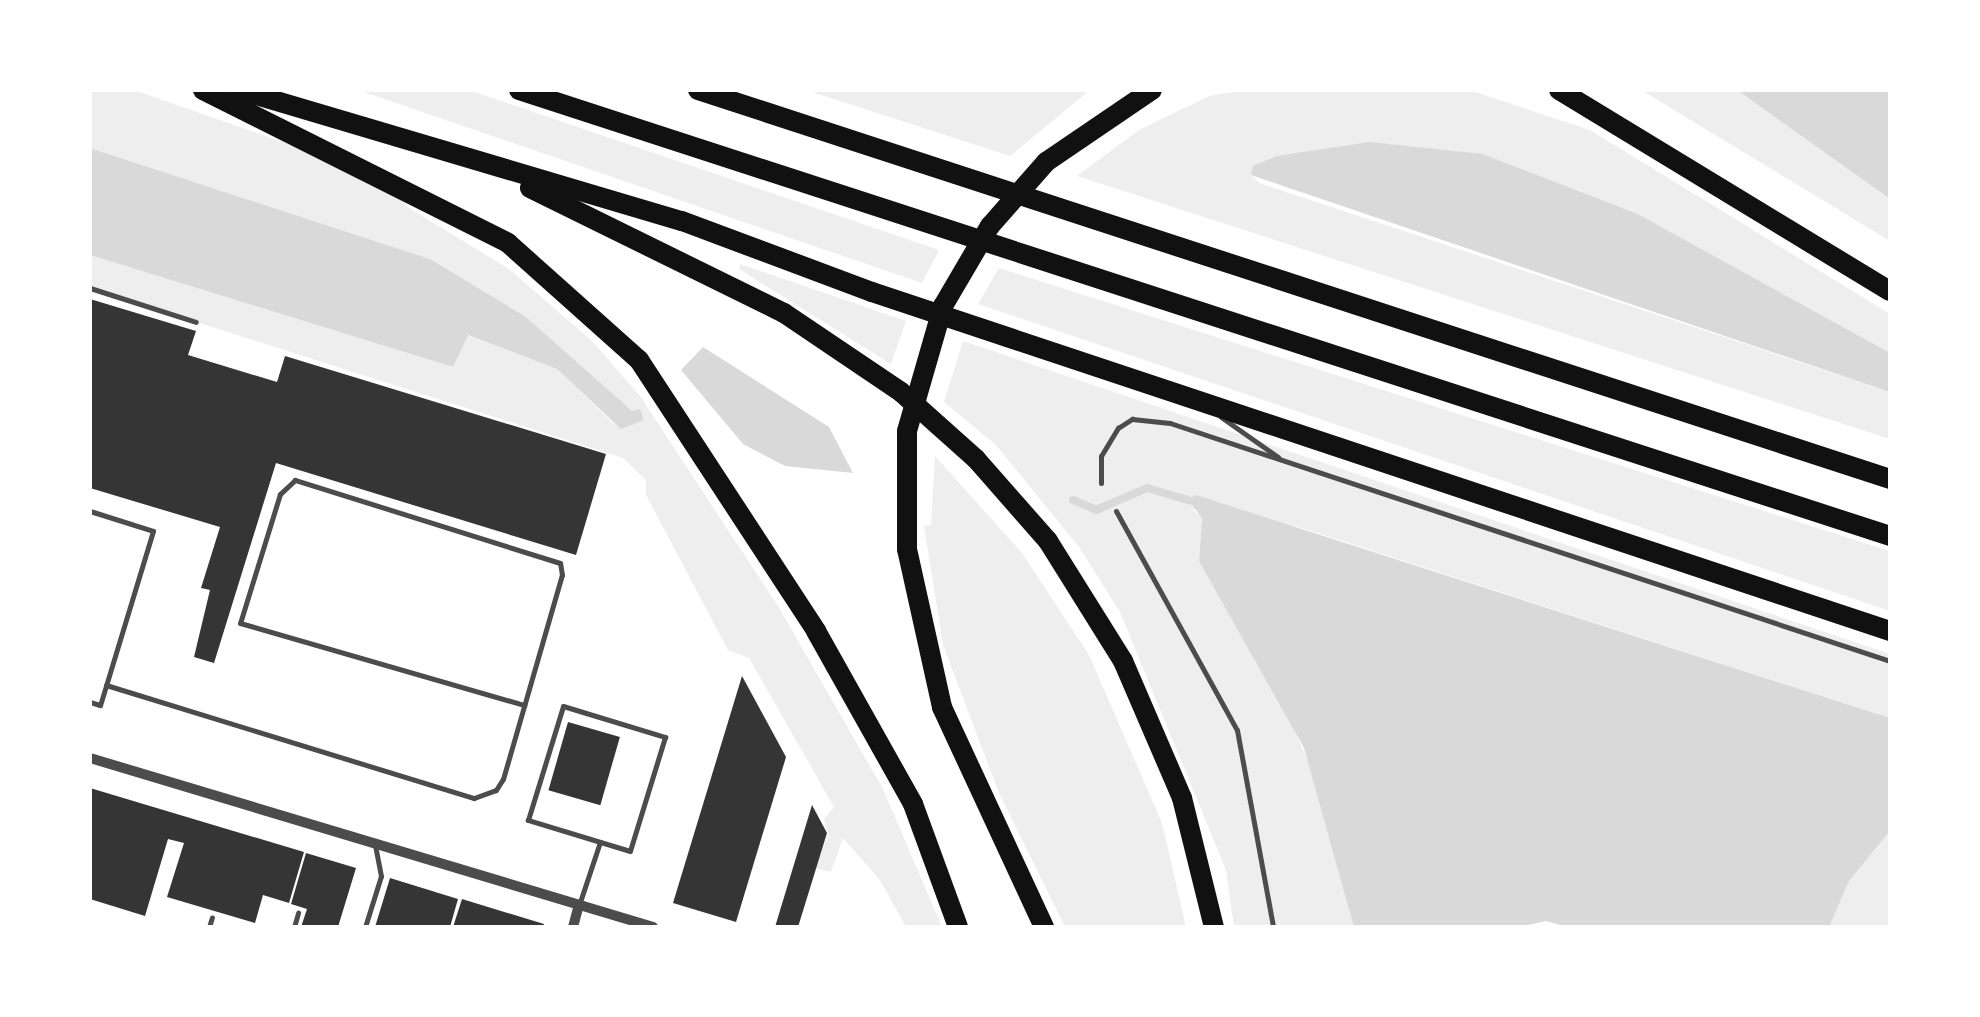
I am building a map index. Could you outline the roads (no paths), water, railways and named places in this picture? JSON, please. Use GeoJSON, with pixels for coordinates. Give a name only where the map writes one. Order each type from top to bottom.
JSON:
{"type":"FeatureCollection","features":[{"type":"Feature","properties":{"kind":"highway"},"geometry":{"type":"LineString","coordinates":[[203,90],[508,243],[639,360],[826,648],[913,804],[958,927]]}},
{"type":"Feature","properties":{"kind":"highway"},"geometry":{"type":"LineString","coordinates":[[239,90],[682,221],[1202,404],[1890,631]]}},
{"type":"Feature","properties":{"kind":"highway"},"geometry":{"type":"LineString","coordinates":[[519,90],[1890,536]]}},
{"type":"Feature","properties":{"kind":"highway"},"geometry":{"type":"LineString","coordinates":[[698,90],[1890,479]]}},
{"type":"Feature","properties":{"kind":"highway"},"geometry":{"type":"LineString","coordinates":[[1044,927],[942,707],[914,595],[903,511],[915,389],[962,269],[1046,162],[1152,90]]}},
{"type":"Feature","properties":{"kind":"highway"},"geometry":{"type":"LineString","coordinates":[[1559,90],[1890,291]]}},
{"type":"Feature","properties":{"kind":"highway"},"geometry":{"type":"LineString","coordinates":[[474,162],[784,313],[901,392],[976,459],[1048,541],[1124,662],[1182,798],[1214,927]]}},
{"type":"Feature","properties":{"kind":"street"},"geometry":{"type":"LineString","coordinates":[[90,758],[653,927]]}},
{"type":"Feature","properties":{"kind":"street"},"geometry":{"type":"LineString","coordinates":[[573,927],[580,905]]}},
{"type":"Feature","properties":{"kind":"lane"},"geometry":{"type":"LineString","coordinates":[[90,288],[196,322]]}},
{"type":"Feature","properties":{"kind":"lane"},"geometry":{"type":"LineString","coordinates":[[1202,404],[1282,460]]}},
{"type":"Feature","properties":{"kind":"lane"},"geometry":{"type":"LineString","coordinates":[[1101,482],[1107,440],[1132,419],[1170,422],[1890,661]]}},
{"type":"Feature","properties":{"kind":"lane"},"geometry":{"type":"LineString","coordinates":[[106,685],[474,798],[500,785],[524,705],[556,597],[562,569],[553,557],[302,480],[283,487],[240,623],[524,705]]}},
{"type":"Feature","properties":{"kind":"lane"},"geometry":{"type":"LineString","coordinates":[[90,511],[153,531],[100,705],[90,702]]}},
{"type":"Feature","properties":{"kind":"lane"},"geometry":{"type":"LineString","coordinates":[[1116,511],[1237,730],[1273,927]]}},
{"type":"Feature","properties":{"kind":"lane"},"geometry":{"type":"LineString","coordinates":[[562,706],[665,737],[630,851],[600,842],[528,820],[562,706]]}},
{"type":"Feature","properties":{"kind":"lane"},"geometry":{"type":"LineString","coordinates":[[580,905],[600,842]]}},
{"type":"Feature","properties":{"kind":"lane"},"geometry":{"type":"LineString","coordinates":[[366,927],[381,876],[374,843]]}},
{"type":"Feature","properties":{"kind":"lane"},"geometry":{"type":"LineString","coordinates":[[294,927],[298,912]]}},
{"type":"Feature","properties":{"kind":"lane"},"geometry":{"type":"LineString","coordinates":[[209,927],[212,917]]}},
{"type":"Feature","properties":{"kind":"waterway"},"geometry":{"type":"LineString","coordinates":[[1073,500],[1096,510],[1147,488],[1188,500]]}}]}
